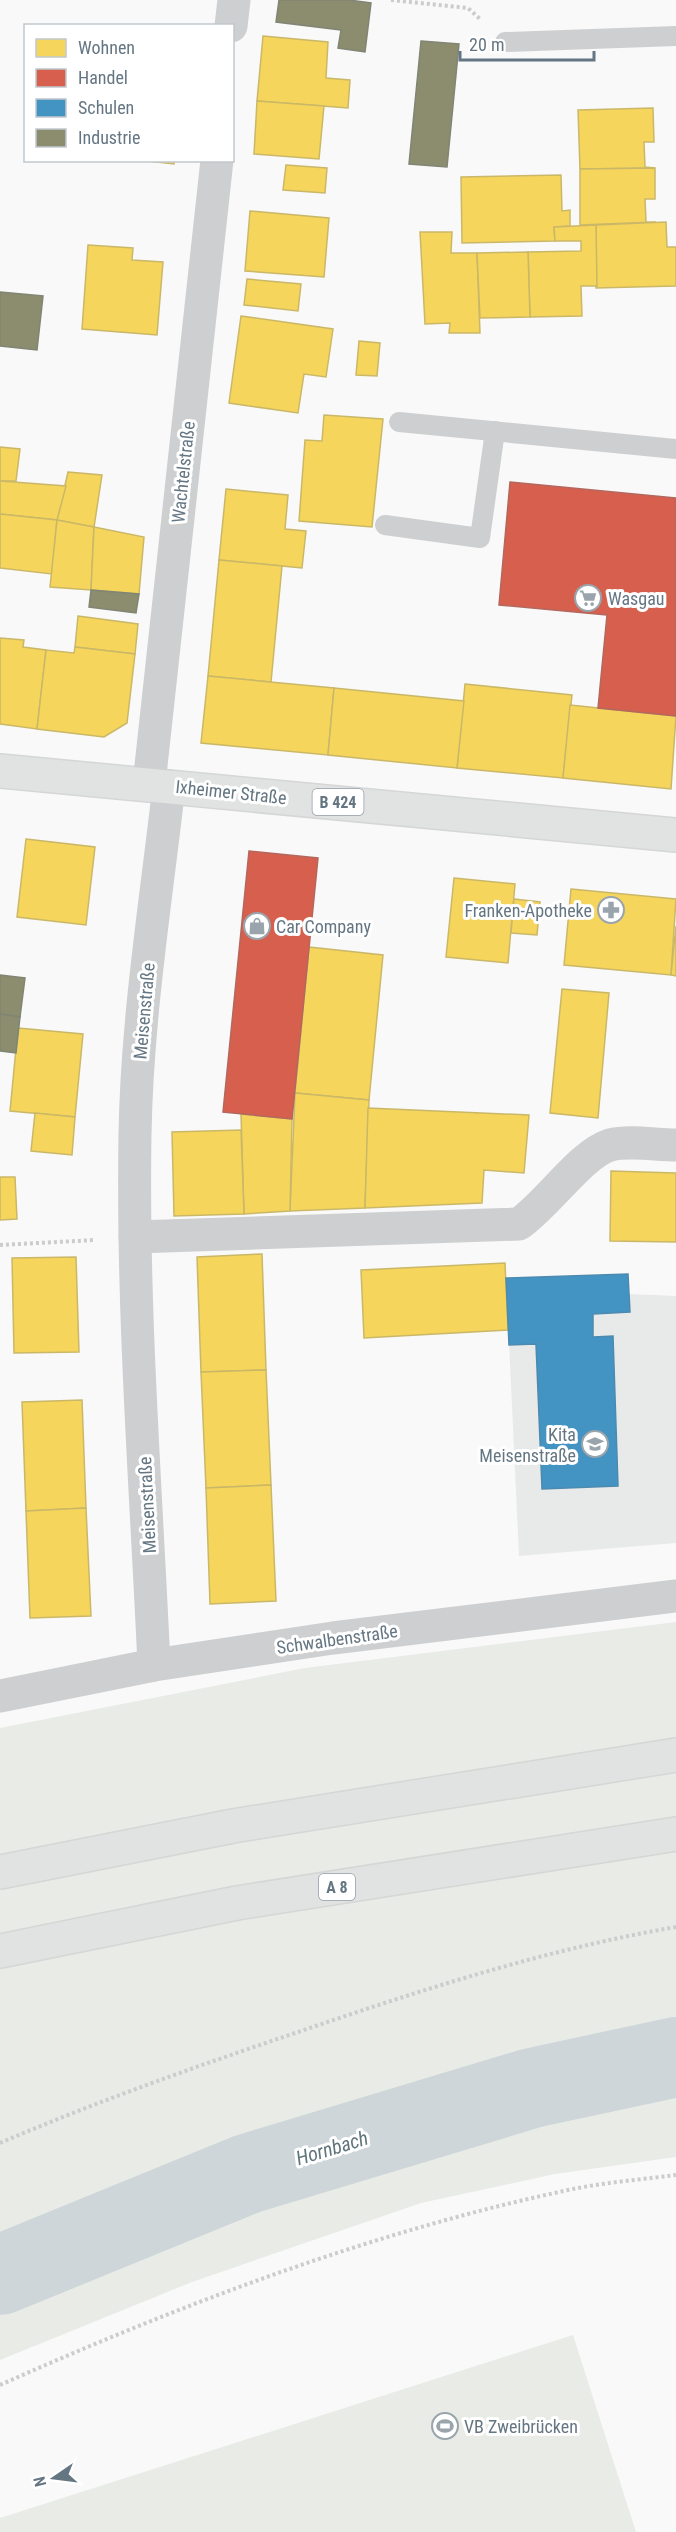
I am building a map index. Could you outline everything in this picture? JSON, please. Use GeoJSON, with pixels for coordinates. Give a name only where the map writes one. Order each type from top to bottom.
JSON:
{"type":"FeatureCollection","features":[{"type":"Feature","properties":{"kind":"main road","name":"Ixheimer Straße"},"geometry":{"type":"LineString","coordinates":[[0,771],[676,835]]}},
{"type":"Feature","properties":{"kind":"main road"},"geometry":{"type":"LineString","coordinates":[[0,1872],[233,1826],[676,1755]]}},
{"type":"Feature","properties":{"kind":"main road","name":"A 8"},"geometry":{"type":"LineString","coordinates":[[0,1951],[237,1903],[676,1834]]}},
{"type":"Feature","properties":{"kind":"street"},"geometry":{"type":"LineString","coordinates":[[231,24],[234,0]]}},
{"type":"Feature","properties":{"kind":"street","name":"Wachtelstraße"},"geometry":{"type":"LineString","coordinates":[[159,785],[217,162]]}},
{"type":"Feature","properties":{"kind":"street","name":"Meisenstraße"},"geometry":{"type":"LineString","coordinates":[[154,1665],[135,1238],[135,1132],[159,785]]}},
{"type":"Feature","properties":{"kind":"street"},"geometry":{"type":"LineString","coordinates":[[135,1238],[519,1224],[535,1214],[592,1153],[612,1144],[676,1145]]}},
{"type":"Feature","properties":{"kind":"street","name":"Schwalbenstraße"},"geometry":{"type":"LineString","coordinates":[[0,1696],[154,1665],[333,1638],[676,1596]]}},
{"type":"Feature","properties":{"kind":"lane"},"geometry":{"type":"LineString","coordinates":[[505,42],[676,36]]}},
{"type":"Feature","properties":{"kind":"lane"},"geometry":{"type":"LineString","coordinates":[[399,422],[676,449]]}},
{"type":"Feature","properties":{"kind":"lane"},"geometry":{"type":"LineString","coordinates":[[384,525],[480,538],[495,431]]}},
{"type":"Feature","properties":{"kind":"path"},"geometry":{"type":"LineString","coordinates":[[391,0],[468,8],[505,42]]}},
{"type":"Feature","properties":{"kind":"path"},"geometry":{"type":"LineString","coordinates":[[0,1245],[135,1238]]}},
{"type":"Feature","properties":{"kind":"path"},"geometry":{"type":"LineString","coordinates":[[0,2144],[50,2122],[261,2045],[447,1981],[676,1927]]}},
{"type":"Feature","properties":{"kind":"path"},"geometry":{"type":"LineString","coordinates":[[0,2385],[200,2301],[412,2229],[560,2191],[676,2175]]}},
{"type":"Feature","properties":{"kind":"shaded area","name":"Kita Meisenstraße"},"geometry":{"type":"Polygon","coordinates":[[[628,1274],[629,1294],[676,1296],[676,1543],[519,1556],[506,1278],[628,1274]]]}},
{"type":"Feature","properties":{"kind":"shaded area"},"geometry":{"type":"Polygon","coordinates":[[[676,1622],[676,2157],[555,2174],[421,2203],[192,2282],[0,2360],[0,1728],[305,1668],[676,1622]]]}},
{"type":"Feature","properties":{"kind":"shaded area","name":"VB Zweibrücken"},"geometry":{"type":"Polygon","coordinates":[[[573,2335],[636,2532],[0,2532],[0,2518],[573,2335]]]}},
{"type":"Feature","properties":{"kind":"building: Wohnen"},"geometry":{"type":"Polygon","coordinates":[[[263,36],[328,42],[326,78],[350,80],[348,108],[257,101],[263,36]]]}},
{"type":"Feature","properties":{"kind":"building: Wohnen"},"geometry":{"type":"Polygon","coordinates":[[[257,101],[324,106],[319,159],[254,154],[257,101]]]}},
{"type":"Feature","properties":{"kind":"building: Wohnen"},"geometry":{"type":"Polygon","coordinates":[[[653,108],[654,142],[644,142],[645,167],[655,168],[580,169],[578,110],[653,108]]]}},
{"type":"Feature","properties":{"kind":"building: Wohnen"},"geometry":{"type":"Polygon","coordinates":[[[286,165],[327,168],[325,193],[283,190],[286,165]]]}},
{"type":"Feature","properties":{"kind":"building: Wohnen"},"geometry":{"type":"Polygon","coordinates":[[[655,168],[655,199],[645,199],[646,222],[656,222],[580,225],[580,169],[655,168]]]}},
{"type":"Feature","properties":{"kind":"building: Wohnen"},"geometry":{"type":"Polygon","coordinates":[[[561,175],[562,211],[570,210],[570,226],[554,227],[555,241],[462,243],[461,177],[561,175]]]}},
{"type":"Feature","properties":{"kind":"building: Wohnen"},"geometry":{"type":"Polygon","coordinates":[[[250,211],[329,218],[324,277],[245,271],[250,211]]]}},
{"type":"Feature","properties":{"kind":"building: Wohnen"},"geometry":{"type":"Polygon","coordinates":[[[666,222],[667,247],[676,247],[676,286],[596,288],[596,225],[666,222]]]}},
{"type":"Feature","properties":{"kind":"building: Wohnen"},"geometry":{"type":"Polygon","coordinates":[[[596,225],[597,286],[581,286],[582,316],[530,317],[528,252],[581,251],[581,241],[555,241],[554,227],[596,225]]]}},
{"type":"Feature","properties":{"kind":"building: Wohnen"},"geometry":{"type":"Polygon","coordinates":[[[420,232],[452,232],[451,253],[477,253],[480,333],[449,333],[450,323],[425,324],[420,232]]]}},
{"type":"Feature","properties":{"kind":"building: Wohnen"},"geometry":{"type":"Polygon","coordinates":[[[88,245],[133,248],[132,260],[163,262],[157,335],[82,329],[88,245]]]}},
{"type":"Feature","properties":{"kind":"building: Wohnen"},"geometry":{"type":"Polygon","coordinates":[[[528,252],[530,317],[480,318],[477,253],[528,252]]]}},
{"type":"Feature","properties":{"kind":"building: Wohnen"},"geometry":{"type":"Polygon","coordinates":[[[247,279],[301,284],[298,311],[244,305],[247,279]]]}},
{"type":"Feature","properties":{"kind":"building: Wohnen"},"geometry":{"type":"Polygon","coordinates":[[[241,316],[333,329],[326,377],[304,374],[298,413],[229,403],[241,316]]]}},
{"type":"Feature","properties":{"kind":"building: Wohnen"},"geometry":{"type":"Polygon","coordinates":[[[359,341],[380,343],[377,376],[356,375],[359,341]]]}},
{"type":"Feature","properties":{"kind":"building: Wohnen"},"geometry":{"type":"Polygon","coordinates":[[[324,415],[383,419],[372,527],[299,521],[305,440],[322,441],[324,415]]]}},
{"type":"Feature","properties":{"kind":"building: Wohnen"},"geometry":{"type":"Polygon","coordinates":[[[0,447],[20,449],[16,481],[0,481],[0,447]]]}},
{"type":"Feature","properties":{"kind":"building: Wohnen"},"geometry":{"type":"Polygon","coordinates":[[[68,472],[102,475],[94,527],[57,520],[68,472]]]}},
{"type":"Feature","properties":{"kind":"building: Wohnen"},"geometry":{"type":"Polygon","coordinates":[[[0,481],[66,486],[57,520],[0,514],[0,481]]]}},
{"type":"Feature","properties":{"kind":"building: Wohnen"},"geometry":{"type":"Polygon","coordinates":[[[226,489],[288,495],[285,529],[306,531],[302,568],[219,560],[226,489]]]}},
{"type":"Feature","properties":{"kind":"building: Wohnen"},"geometry":{"type":"Polygon","coordinates":[[[0,514],[57,520],[52,574],[0,568],[0,514]]]}},
{"type":"Feature","properties":{"kind":"building: Wohnen"},"geometry":{"type":"Polygon","coordinates":[[[57,520],[94,527],[91,590],[50,587],[57,520]]]}},
{"type":"Feature","properties":{"kind":"building: Wohnen"},"geometry":{"type":"Polygon","coordinates":[[[94,527],[144,537],[139,594],[91,590],[94,527]]]}},
{"type":"Feature","properties":{"kind":"building: Wohnen"},"geometry":{"type":"Polygon","coordinates":[[[219,560],[282,566],[271,682],[208,676],[219,560]]]}},
{"type":"Feature","properties":{"kind":"building: Wohnen"},"geometry":{"type":"Polygon","coordinates":[[[78,616],[138,624],[135,654],[75,647],[78,616]]]}},
{"type":"Feature","properties":{"kind":"building: Wohnen"},"geometry":{"type":"Polygon","coordinates":[[[0,638],[24,640],[23,647],[46,650],[37,729],[0,724],[0,638]]]}},
{"type":"Feature","properties":{"kind":"building: Wohnen"},"geometry":{"type":"Polygon","coordinates":[[[75,647],[135,654],[127,723],[104,737],[37,729],[46,650],[74,653],[75,647]]]}},
{"type":"Feature","properties":{"kind":"building: Wohnen"},"geometry":{"type":"Polygon","coordinates":[[[208,676],[334,688],[328,755],[201,743],[208,676]]]}},
{"type":"Feature","properties":{"kind":"building: Wohnen"},"geometry":{"type":"Polygon","coordinates":[[[465,684],[572,695],[563,778],[457,768],[465,684]]]}},
{"type":"Feature","properties":{"kind":"building: Wohnen"},"geometry":{"type":"Polygon","coordinates":[[[334,688],[464,701],[457,768],[328,755],[334,688]]]}},
{"type":"Feature","properties":{"kind":"building: Wohnen"},"geometry":{"type":"Polygon","coordinates":[[[570,705],[676,716],[671,789],[563,778],[570,705]]]}},
{"type":"Feature","properties":{"kind":"building: Wohnen"},"geometry":{"type":"Polygon","coordinates":[[[26,839],[95,847],[86,925],[17,917],[26,839]]]}},
{"type":"Feature","properties":{"kind":"building: Wohnen"},"geometry":{"type":"Polygon","coordinates":[[[454,878],[515,884],[508,963],[446,957],[454,878]]]}},
{"type":"Feature","properties":{"kind":"building: Wohnen"},"geometry":{"type":"Polygon","coordinates":[[[571,889],[676,899],[671,975],[564,965],[571,889]]]}},
{"type":"Feature","properties":{"kind":"building: Wohnen"},"geometry":{"type":"Polygon","coordinates":[[[514,899],[540,902],[537,935],[511,933],[514,899]]]}},
{"type":"Feature","properties":{"kind":"building: Wohnen"},"geometry":{"type":"Polygon","coordinates":[[[676,926],[676,976],[671,975],[676,926]]]}},
{"type":"Feature","properties":{"kind":"building: Wohnen"},"geometry":{"type":"Polygon","coordinates":[[[309,947],[383,955],[369,1100],[295,1093],[309,947]]]}},
{"type":"Feature","properties":{"kind":"building: Wohnen"},"geometry":{"type":"Polygon","coordinates":[[[562,989],[609,993],[598,1118],[550,1113],[562,989]]]}},
{"type":"Feature","properties":{"kind":"building: Wohnen"},"geometry":{"type":"Polygon","coordinates":[[[18,1028],[83,1034],[75,1117],[10,1111],[18,1028]]]}},
{"type":"Feature","properties":{"kind":"building: Wohnen"},"geometry":{"type":"Polygon","coordinates":[[[295,1093],[369,1100],[365,1208],[290,1211],[295,1093]]]}},
{"type":"Feature","properties":{"kind":"building: Wohnen"},"geometry":{"type":"Polygon","coordinates":[[[368,1108],[529,1115],[524,1173],[484,1170],[482,1203],[365,1208],[368,1108]]]}},
{"type":"Feature","properties":{"kind":"building: Wohnen"},"geometry":{"type":"Polygon","coordinates":[[[35,1113],[75,1117],[72,1155],[31,1151],[35,1113]]]}},
{"type":"Feature","properties":{"kind":"building: Wohnen"},"geometry":{"type":"Polygon","coordinates":[[[241,1114],[292,1119],[290,1211],[244,1214],[241,1114]]]}},
{"type":"Feature","properties":{"kind":"building: Wohnen"},"geometry":{"type":"Polygon","coordinates":[[[241,1130],[244,1214],[174,1216],[172,1132],[241,1130]]]}},
{"type":"Feature","properties":{"kind":"building: Wohnen"},"geometry":{"type":"Polygon","coordinates":[[[611,1171],[676,1173],[676,1242],[610,1241],[611,1171]]]}},
{"type":"Feature","properties":{"kind":"building: Wohnen"},"geometry":{"type":"Polygon","coordinates":[[[0,1177],[15,1177],[17,1219],[0,1220],[0,1177]]]}},
{"type":"Feature","properties":{"kind":"building: Wohnen"},"geometry":{"type":"Polygon","coordinates":[[[262,1254],[266,1370],[201,1372],[197,1257],[262,1254]]]}},
{"type":"Feature","properties":{"kind":"building: Wohnen"},"geometry":{"type":"Polygon","coordinates":[[[76,1257],[79,1352],[14,1353],[12,1258],[76,1257]]]}},
{"type":"Feature","properties":{"kind":"building: Wohnen"},"geometry":{"type":"Polygon","coordinates":[[[505,1263],[508,1330],[364,1338],[361,1270],[505,1263]]]}},
{"type":"Feature","properties":{"kind":"building: Wohnen"},"geometry":{"type":"Polygon","coordinates":[[[266,1370],[271,1485],[206,1488],[201,1372],[266,1370]]]}},
{"type":"Feature","properties":{"kind":"building: Wohnen"},"geometry":{"type":"Polygon","coordinates":[[[82,1400],[86,1508],[26,1511],[22,1402],[82,1400]]]}},
{"type":"Feature","properties":{"kind":"building: Wohnen"},"geometry":{"type":"Polygon","coordinates":[[[271,1485],[276,1601],[210,1604],[206,1488],[271,1485]]]}},
{"type":"Feature","properties":{"kind":"building: Wohnen"},"geometry":{"type":"Polygon","coordinates":[[[86,1508],[91,1616],[30,1618],[26,1511],[86,1508]]]}},
{"type":"Feature","properties":{"kind":"building: Handel","name":"Wasgau"},"geometry":{"type":"Polygon","coordinates":[[[510,482],[676,498],[676,716],[598,708],[607,615],[499,605],[510,482]]]}},
{"type":"Feature","properties":{"kind":"building: Handel"},"geometry":{"type":"Polygon","coordinates":[[[249,851],[318,858],[292,1119],[223,1112],[249,851]]]}},
{"type":"Feature","properties":{"kind":"building: Schulen"},"geometry":{"type":"Polygon","coordinates":[[[628,1274],[630,1312],[593,1314],[593,1337],[613,1336],[618,1486],[542,1489],[536,1344],[509,1345],[506,1278],[628,1274]]]}},
{"type":"Feature","properties":{"kind":"building: Industrie"},"geometry":{"type":"Polygon","coordinates":[[[279,0],[349,0],[371,3],[365,52],[338,48],[341,30],[276,22],[279,0]]]}},
{"type":"Feature","properties":{"kind":"building: Industrie"},"geometry":{"type":"Polygon","coordinates":[[[421,41],[459,44],[447,167],[409,164],[421,41]]]}},
{"type":"Feature","properties":{"kind":"building: Industrie"},"geometry":{"type":"Polygon","coordinates":[[[0,292],[43,296],[37,350],[0,346],[0,292]]]}},
{"type":"Feature","properties":{"kind":"building: Industrie"},"geometry":{"type":"Polygon","coordinates":[[[91,590],[139,594],[136,613],[89,607],[91,590]]]}},
{"type":"Feature","properties":{"kind":"building: Industrie"},"geometry":{"type":"Polygon","coordinates":[[[0,975],[25,978],[20,1017],[0,1014],[0,975]]]}},
{"type":"Feature","properties":{"kind":"building: Industrie"},"geometry":{"type":"Polygon","coordinates":[[[0,1014],[20,1017],[16,1053],[0,1051],[0,1014]]]}},
{"type":"Feature","properties":{"kind":"waterway","name":"Hornbach"},"geometry":{"type":"LineString","coordinates":[[0,2275],[247,2174],[532,2088],[676,2057]]}},
{"type":"Feature","properties":{"kind":"place","name":"Wasgau"},"geometry":{"type":"Point","coordinates":[588,598]}},
{"type":"Feature","properties":{"kind":"place","name":"Franken-Apotheke"},"geometry":{"type":"Point","coordinates":[611,910]}},
{"type":"Feature","properties":{"kind":"place","name":"Car Company"},"geometry":{"type":"Point","coordinates":[257,926]}},
{"type":"Feature","properties":{"kind":"place","name":"Kita Meisenstraße"},"geometry":{"type":"Point","coordinates":[595,1444]}},
{"type":"Feature","properties":{"kind":"place","name":"VB Zweibrücken"},"geometry":{"type":"Point","coordinates":[445,2426]}}]}
